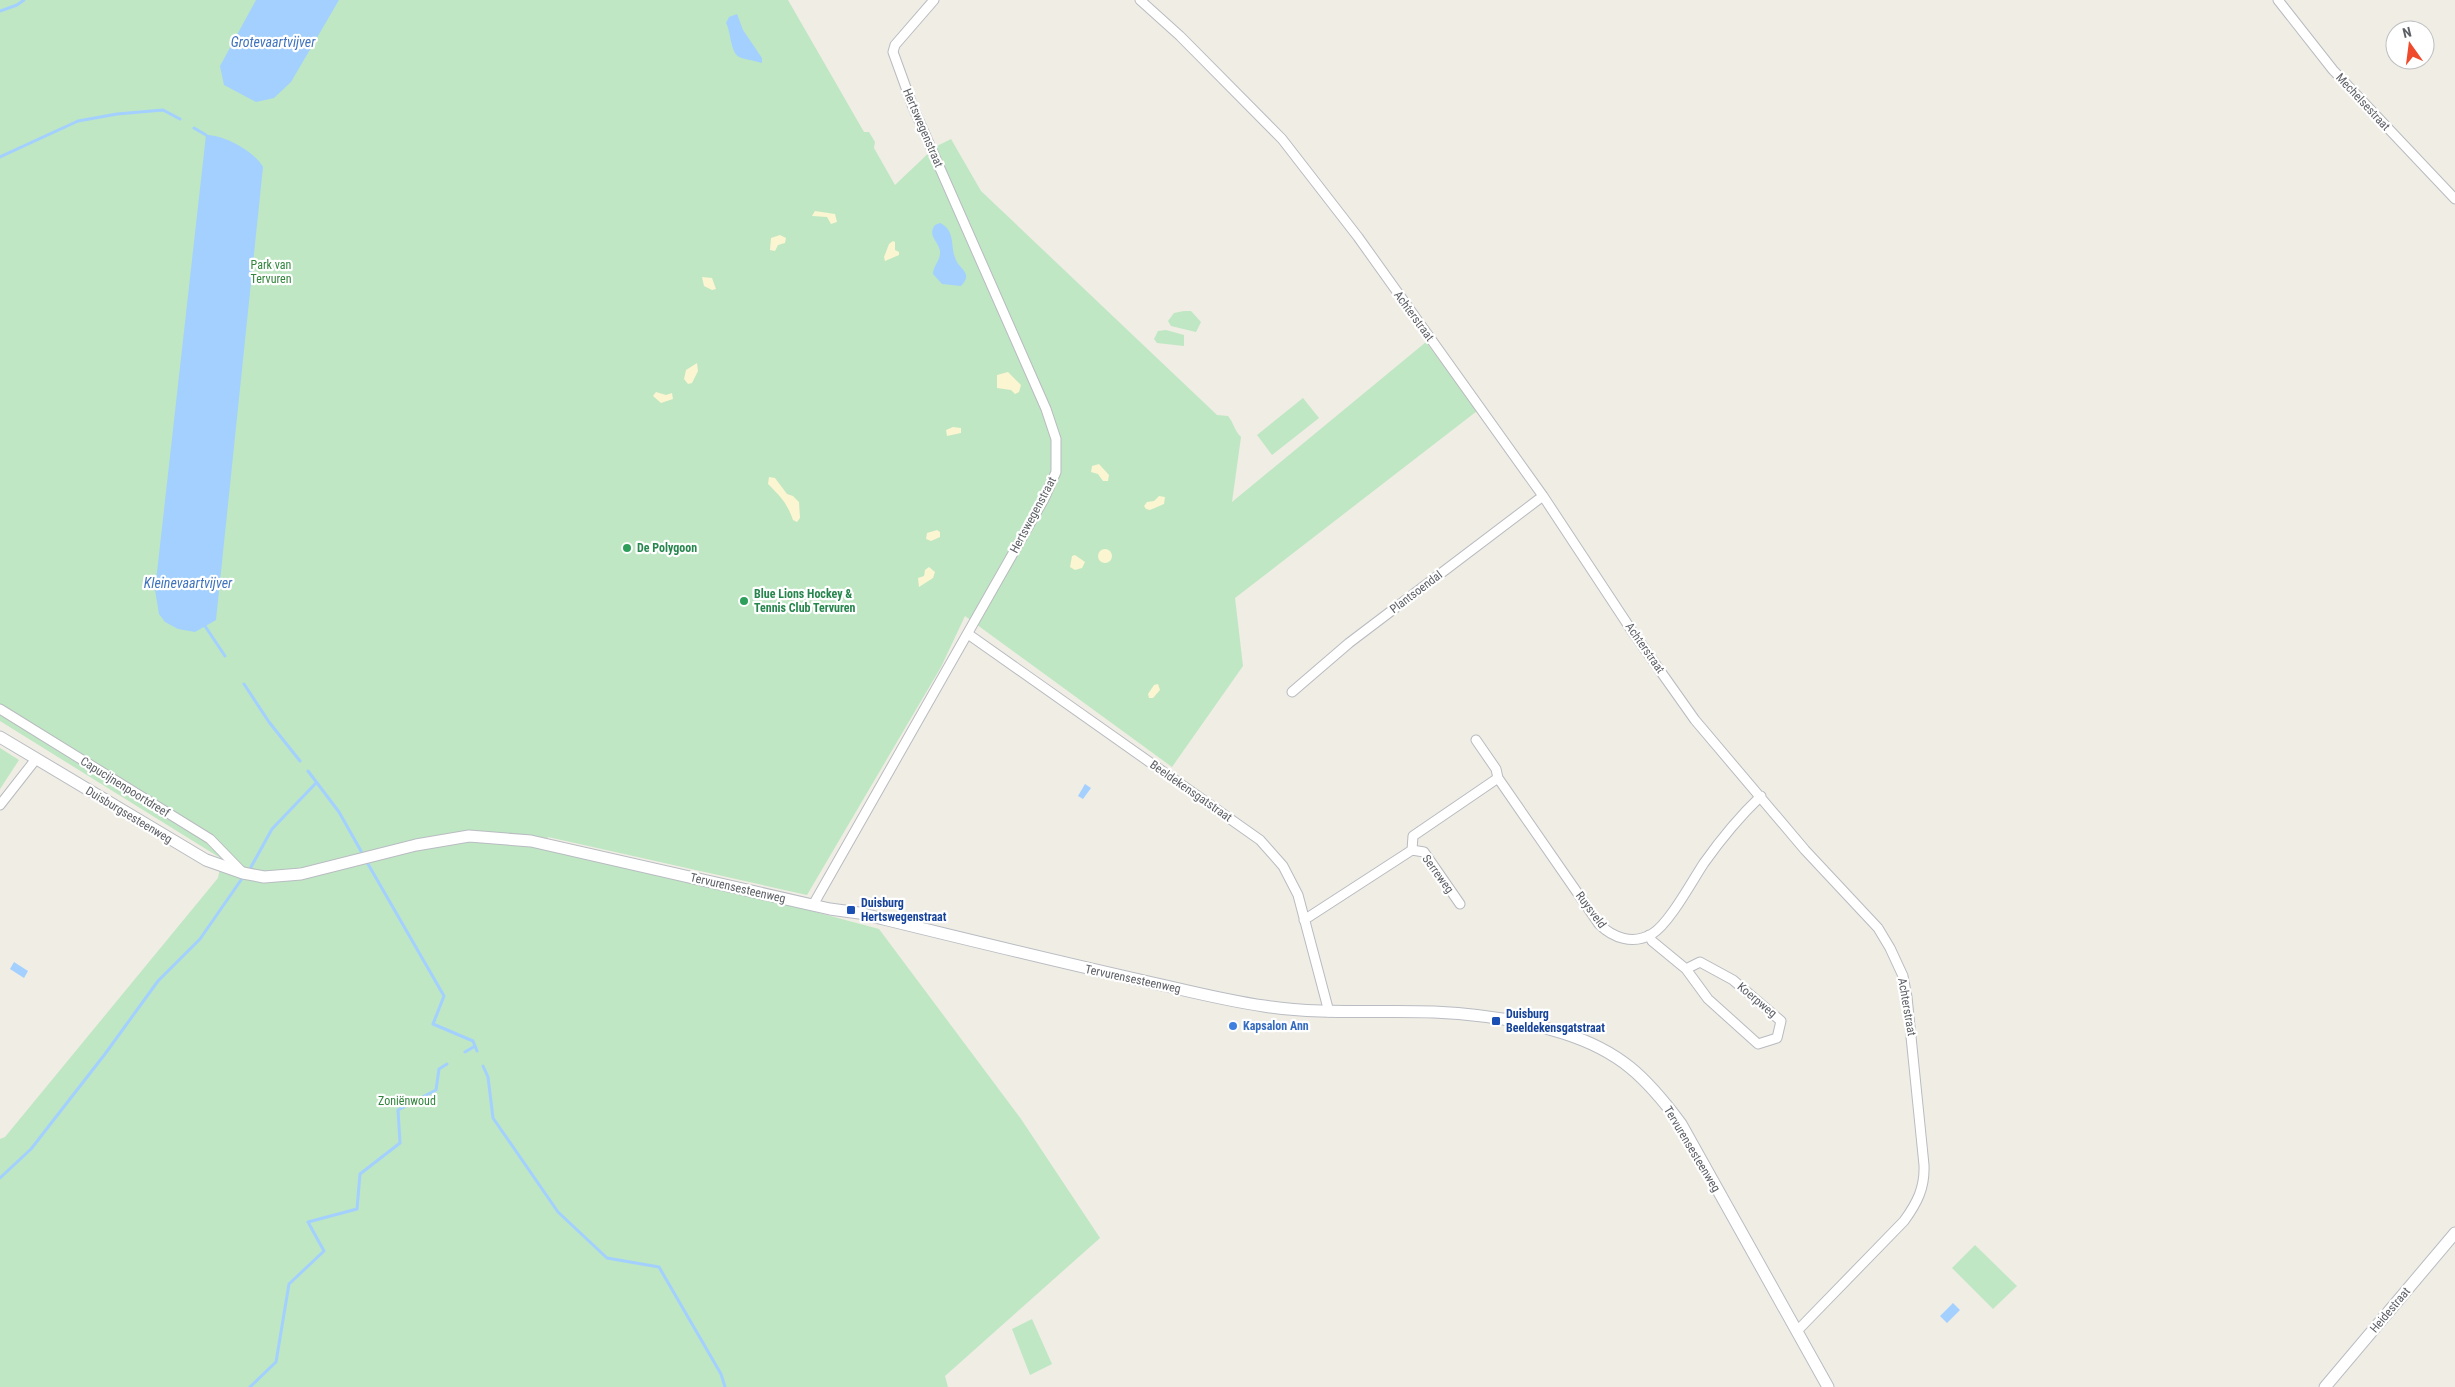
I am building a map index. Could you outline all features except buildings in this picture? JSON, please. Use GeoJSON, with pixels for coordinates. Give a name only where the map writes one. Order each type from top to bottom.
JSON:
{"type":"FeatureCollection","features":[{"type":"Feature","properties":{"kind":"street","name":"Hertswegenstraat"},"geometry":{"type":"LineString","coordinates":[[813,905],[1044,499],[1056,472],[1056,439],[1046,409],[913,107],[895,60],[895,45],[934,0]]}},
{"type":"Feature","properties":{"kind":"street","name":"Achterstraat"},"geometry":{"type":"LineString","coordinates":[[1140,0],[1180,36],[1282,138],[1358,238],[1543,496],[1632,631],[1695,720],[1805,850],[1874,922],[1890,948],[1900,969],[1909,1007],[1924,1165],[1921,1193],[1917,1203],[1904,1221],[1797,1331]]}},
{"type":"Feature","properties":{"kind":"street","name":"Mechelsestraat"},"geometry":{"type":"LineString","coordinates":[[2278,0],[2333,70],[2455,199]]}},
{"type":"Feature","properties":{"kind":"street","name":"Plantsoendal"},"geometry":{"type":"LineString","coordinates":[[1292,692],[1349,644],[1543,496]]}},
{"type":"Feature","properties":{"kind":"street","name":"Beeldekensgatstraat"},"geometry":{"type":"LineString","coordinates":[[968,634],[1260,840],[1283,866],[1298,894],[1328,1012]]}},
{"type":"Feature","properties":{"kind":"street","name":"Capucijnenpoortdreef"},"geometry":{"type":"LineString","coordinates":[[0,709],[210,839],[243,873]]}},
{"type":"Feature","properties":{"kind":"street","name":"Duisburgsesteenweg"},"geometry":{"type":"LineString","coordinates":[[0,737],[206,860],[243,873],[264,877]]}},
{"type":"Feature","properties":{"kind":"street","name":"Ruysveld"},"geometry":{"type":"LineString","coordinates":[[1476,740],[1496,770],[1498,778],[1599,924],[1612,935],[1626,939],[1649,935]]}},
{"type":"Feature","properties":{"kind":"street"},"geometry":{"type":"LineString","coordinates":[[0,805],[36,759]]}},
{"type":"Feature","properties":{"kind":"street"},"geometry":{"type":"LineString","coordinates":[[1304,920],[1412,850],[1413,836],[1498,778]]}},
{"type":"Feature","properties":{"kind":"street"},"geometry":{"type":"LineString","coordinates":[[1649,935],[1664,922],[1736,821],[1761,796]]}},
{"type":"Feature","properties":{"kind":"street","name":"Tervurensesteenweg"},"geometry":{"type":"LineString","coordinates":[[264,877],[301,874],[416,845],[469,836],[531,841],[813,905],[859,913],[1059,962],[1236,1002],[1289,1010],[1432,1012],[1490,1016],[1564,1033],[1613,1054],[1640,1074],[1680,1124],[1828,1387]]}},
{"type":"Feature","properties":{"kind":"street","name":"Serreweg"},"geometry":{"type":"LineString","coordinates":[[1412,850],[1424,852],[1460,904]]}},
{"type":"Feature","properties":{"kind":"street","name":"Koerpweg"},"geometry":{"type":"LineString","coordinates":[[1649,935],[1652,941],[1686,968],[1708,999],[1758,1044],[1777,1038],[1781,1021],[1733,980],[1700,962],[1686,968]]}},
{"type":"Feature","properties":{"kind":"street","name":"Heidestraat"},"geometry":{"type":"LineString","coordinates":[[2325,1387],[2455,1233]]}},
{"type":"Feature","properties":{"kind":"green space","name":"Zoniënwoud"},"geometry":{"type":"Polygon","coordinates":[[[0,0],[788,0],[864,132],[869,132],[875,142],[874,148],[895,185],[935,147],[951,139],[981,191],[1217,415],[1228,416],[1241,437],[1232,502],[1426,342],[1477,411],[1235,598],[1243,666],[1172,767],[965,616],[941,667],[807,895],[548,837],[547,850],[808,910],[879,929],[1021,1119],[1100,1238],[945,1376],[948,1387],[0,1387],[0,1139],[5,1137],[218,878],[222,859],[0,721],[0,0]]]}},
{"type":"Feature","properties":{"kind":"green space"},"geometry":{"type":"Polygon","coordinates":[[[1191,311],[1201,322],[1196,332],[1171,326],[1168,321],[1174,313],[1191,311]]]}},
{"type":"Feature","properties":{"kind":"green space"},"geometry":{"type":"Polygon","coordinates":[[[1166,330],[1184,335],[1184,346],[1157,343],[1154,339],[1158,331],[1166,330]]]}},
{"type":"Feature","properties":{"kind":"green space"},"geometry":{"type":"Polygon","coordinates":[[[1303,398],[1319,418],[1272,455],[1257,435],[1303,398]]]}},
{"type":"Feature","properties":{"kind":"green space"},"geometry":{"type":"Polygon","coordinates":[[[0,748],[19,760],[0,789],[0,748]]]}},
{"type":"Feature","properties":{"kind":"green space"},"geometry":{"type":"Polygon","coordinates":[[[1975,1245],[2017,1286],[1993,1309],[1952,1268],[1975,1245]]]}},
{"type":"Feature","properties":{"kind":"green space"},"geometry":{"type":"Polygon","coordinates":[[[1032,1319],[1052,1364],[1030,1375],[1012,1329],[1032,1319]]]}},
{"type":"Feature","properties":{"kind":"sand"},"geometry":{"type":"Polygon","coordinates":[[[815,211],[835,214],[837,222],[831,224],[827,217],[812,216],[815,211]]]}},
{"type":"Feature","properties":{"kind":"sand"},"geometry":{"type":"Polygon","coordinates":[[[780,235],[786,238],[785,243],[778,245],[775,251],[770,250],[771,238],[780,235]]]}},
{"type":"Feature","properties":{"kind":"sand"},"geometry":{"type":"Polygon","coordinates":[[[893,241],[895,242],[895,250],[899,252],[899,255],[885,261],[884,257],[889,244],[893,241]]]}},
{"type":"Feature","properties":{"kind":"sand"},"geometry":{"type":"Polygon","coordinates":[[[702,277],[712,278],[716,289],[712,290],[704,286],[702,277]]]}},
{"type":"Feature","properties":{"kind":"sand"},"geometry":{"type":"Polygon","coordinates":[[[697,363],[698,371],[692,383],[688,384],[684,379],[686,370],[697,363]]]}},
{"type":"Feature","properties":{"kind":"sand"},"geometry":{"type":"Polygon","coordinates":[[[1008,372],[1021,385],[1019,392],[1015,394],[1011,390],[997,388],[997,375],[1008,372]]]}},
{"type":"Feature","properties":{"kind":"sand"},"geometry":{"type":"Polygon","coordinates":[[[656,392],[666,395],[672,393],[673,399],[661,403],[653,396],[656,392]]]}},
{"type":"Feature","properties":{"kind":"sand"},"geometry":{"type":"Polygon","coordinates":[[[953,427],[961,428],[961,433],[947,436],[946,430],[953,427]]]}},
{"type":"Feature","properties":{"kind":"sand"},"geometry":{"type":"Polygon","coordinates":[[[1099,464],[1109,475],[1108,481],[1103,481],[1098,474],[1091,472],[1092,466],[1099,464]]]}},
{"type":"Feature","properties":{"kind":"sand"},"geometry":{"type":"Polygon","coordinates":[[[769,477],[775,478],[787,494],[793,496],[799,502],[800,518],[797,522],[793,520],[783,500],[768,484],[769,477]]]}},
{"type":"Feature","properties":{"kind":"sand"},"geometry":{"type":"Polygon","coordinates":[[[1159,496],[1165,497],[1164,504],[1150,510],[1146,509],[1144,506],[1147,502],[1154,501],[1159,496]]]}},
{"type":"Feature","properties":{"kind":"sand"},"geometry":{"type":"Polygon","coordinates":[[[937,530],[940,532],[940,537],[931,541],[926,539],[927,533],[937,530]]]}},
{"type":"Feature","properties":{"kind":"sand"},"geometry":{"type":"Polygon","coordinates":[[[1105,549],[1110,551],[1112,556],[1110,561],[1105,563],[1100,561],[1098,556],[1100,551],[1105,549]]]}},
{"type":"Feature","properties":{"kind":"sand"},"geometry":{"type":"Polygon","coordinates":[[[1075,555],[1085,562],[1082,568],[1075,570],[1070,567],[1072,556],[1075,555]]]}},
{"type":"Feature","properties":{"kind":"sand"},"geometry":{"type":"Polygon","coordinates":[[[929,567],[935,572],[933,578],[919,587],[918,578],[924,576],[925,570],[929,567]]]}},
{"type":"Feature","properties":{"kind":"sand"},"geometry":{"type":"Polygon","coordinates":[[[1158,684],[1160,690],[1153,698],[1149,698],[1148,694],[1154,685],[1158,684]]]}},
{"type":"Feature","properties":{"kind":"water","name":"Grotevaartvijver"},"geometry":{"type":"Polygon","coordinates":[[[256,0],[339,0],[291,82],[274,98],[256,102],[224,85],[220,66],[256,0]]]}},
{"type":"Feature","properties":{"kind":"water"},"geometry":{"type":"Polygon","coordinates":[[[737,14],[743,30],[762,58],[762,63],[739,57],[736,54],[726,23],[729,17],[737,14]]]}},
{"type":"Feature","properties":{"kind":"water","name":"Kleinevaartvijver"},"geometry":{"type":"Polygon","coordinates":[[[206,135],[221,138],[238,145],[253,155],[263,167],[216,620],[195,632],[178,629],[165,622],[159,614],[155,590],[206,135]]]}},
{"type":"Feature","properties":{"kind":"water"},"geometry":{"type":"Polygon","coordinates":[[[940,223],[945,226],[951,235],[955,257],[966,276],[961,286],[942,284],[933,274],[940,251],[932,232],[935,225],[940,223]]]}},
{"type":"Feature","properties":{"kind":"water"},"geometry":{"type":"Polygon","coordinates":[[[1085,784],[1091,788],[1083,799],[1078,796],[1085,784]]]}},
{"type":"Feature","properties":{"kind":"water"},"geometry":{"type":"Polygon","coordinates":[[[14,962],[28,971],[24,978],[10,969],[14,962]]]}},
{"type":"Feature","properties":{"kind":"water"},"geometry":{"type":"Polygon","coordinates":[[[1953,1303],[1960,1310],[1947,1323],[1940,1316],[1953,1303]]]}},
{"type":"Feature","properties":{"kind":"waterway"},"geometry":{"type":"LineString","coordinates":[[0,11],[17,5],[24,0]]}},
{"type":"Feature","properties":{"kind":"waterway"},"geometry":{"type":"LineString","coordinates":[[0,157],[78,121],[117,114],[163,110],[180,119]]}},
{"type":"Feature","properties":{"kind":"waterway"},"geometry":{"type":"LineString","coordinates":[[194,128],[206,135]]}},
{"type":"Feature","properties":{"kind":"waterway"},"geometry":{"type":"LineString","coordinates":[[205,626],[225,656]]}},
{"type":"Feature","properties":{"kind":"waterway"},"geometry":{"type":"LineString","coordinates":[[244,684],[269,722],[300,761]]}},
{"type":"Feature","properties":{"kind":"waterway"},"geometry":{"type":"LineString","coordinates":[[308,771],[339,812],[361,851]]}},
{"type":"Feature","properties":{"kind":"waterway"},"geometry":{"type":"LineString","coordinates":[[251,867],[272,829],[316,783]]}},
{"type":"Feature","properties":{"kind":"waterway"},"geometry":{"type":"LineString","coordinates":[[368,864],[444,996],[433,1024],[473,1041],[477,1051]]}},
{"type":"Feature","properties":{"kind":"waterway"},"geometry":{"type":"LineString","coordinates":[[0,1178],[31,1149],[105,1054],[158,981],[200,939],[241,880]]}},
{"type":"Feature","properties":{"kind":"waterway"},"geometry":{"type":"LineString","coordinates":[[465,1052],[475,1046]]}},
{"type":"Feature","properties":{"kind":"waterway"},"geometry":{"type":"LineString","coordinates":[[250,1387],[276,1362],[289,1284],[324,1251],[308,1222],[357,1209],[360,1174],[400,1143],[398,1110],[436,1090],[439,1069],[447,1064]]}},
{"type":"Feature","properties":{"kind":"waterway"},"geometry":{"type":"LineString","coordinates":[[483,1066],[488,1077],[493,1118],[558,1212],[607,1258],[659,1267],[721,1374],[725,1387]]}},
{"type":"Feature","properties":{"kind":"place","name":"De Polygoon"},"geometry":{"type":"Point","coordinates":[627,548]}},
{"type":"Feature","properties":{"kind":"place","name":"Blue Lions Hockey & Tennis Club Tervuren"},"geometry":{"type":"Point","coordinates":[744,601]}},
{"type":"Feature","properties":{"kind":"place","name":"Duisburg Hertswegenstraat"},"geometry":{"type":"Point","coordinates":[851,910]}},
{"type":"Feature","properties":{"kind":"place","name":"Duisburg Beeldekensgatstraat"},"geometry":{"type":"Point","coordinates":[1496,1021]}},
{"type":"Feature","properties":{"kind":"place","name":"Kapsalon Ann"},"geometry":{"type":"Point","coordinates":[1233,1026]}},
{"type":"Feature","properties":{"kind":"park label","name":"Park van Tervuren"},"geometry":{"type":"Point","coordinates":[271,272]}}]}
